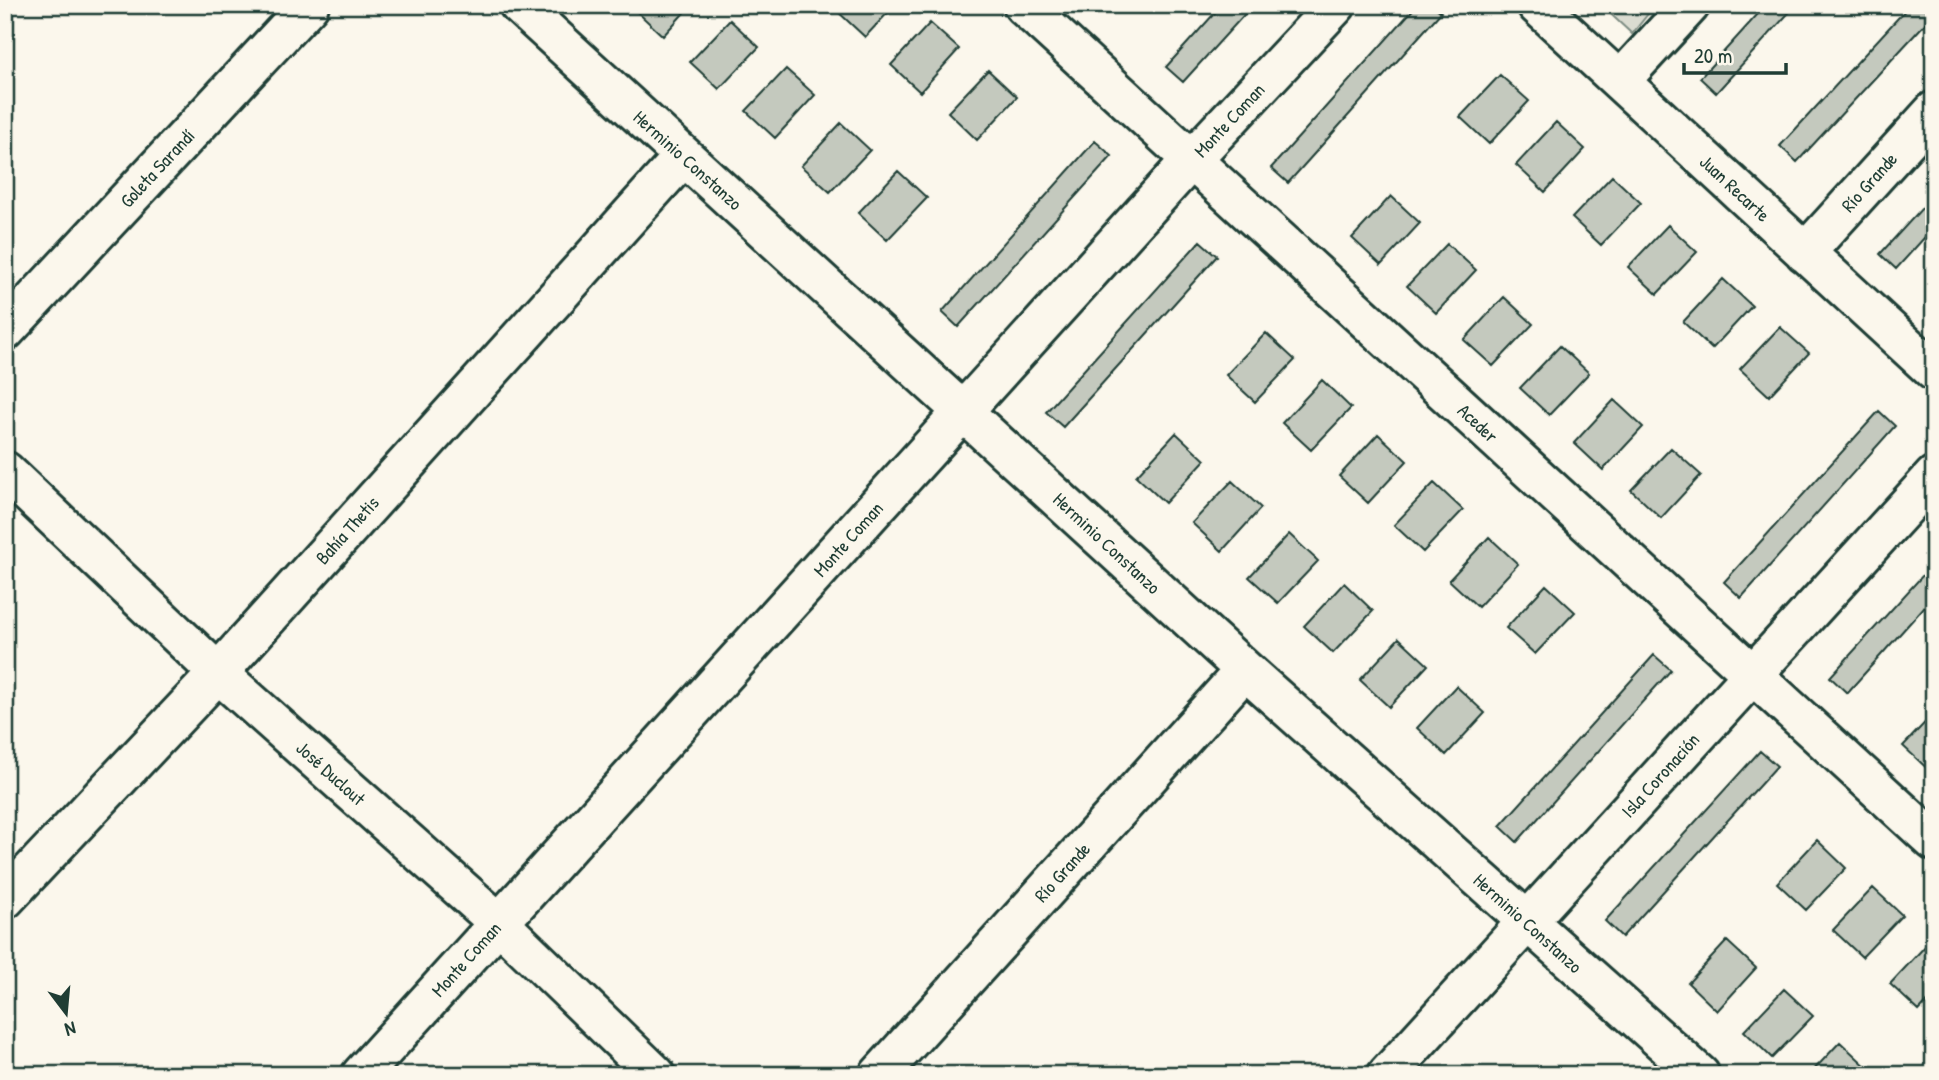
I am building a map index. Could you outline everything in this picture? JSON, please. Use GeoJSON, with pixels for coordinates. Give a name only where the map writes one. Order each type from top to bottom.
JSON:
{"type":"FeatureCollection","features":[{"type":"Feature","properties":{"kind":"street","name":"Goleta Sarandí"},"geometry":{"type":"LineString","coordinates":[[5,331],[309,5]]}},
{"type":"Feature","properties":{"kind":"street","name":"Herminio Constanzo"},"geometry":{"type":"LineString","coordinates":[[519,5],[1245,670],[1700,1075]]}},
{"type":"Feature","properties":{"kind":"street","name":"Aceder"},"geometry":{"type":"LineString","coordinates":[[1023,5],[1934,841]]}},
{"type":"Feature","properties":{"kind":"street","name":"Monte Coman"},"geometry":{"type":"LineString","coordinates":[[361,1075],[1191,160],[1336,5]]}},
{"type":"Feature","properties":{"kind":"street","name":"Juan Recarte"},"geometry":{"type":"LineString","coordinates":[[1537,5],[1934,371]]}},
{"type":"Feature","properties":{"kind":"street"},"geometry":{"type":"LineString","coordinates":[[1620,80],[1690,5]]}},
{"type":"Feature","properties":{"kind":"street","name":"Río Grande"},"geometry":{"type":"LineString","coordinates":[[1805,253],[1934,111]]}},
{"type":"Feature","properties":{"kind":"street","name":"Bahía Thetis"},"geometry":{"type":"LineString","coordinates":[[5,899],[218,673],[684,156]]}},
{"type":"Feature","properties":{"kind":"street","name":"José Duclout"},"geometry":{"type":"LineString","coordinates":[[5,471],[218,673],[498,922],[656,1075]]}},
{"type":"Feature","properties":{"kind":"street","name":"Isla Coronación"},"geometry":{"type":"LineString","coordinates":[[1387,1075],[1934,476]]}},
{"type":"Feature","properties":{"kind":"street","name":"Río Grande"},"geometry":{"type":"LineString","coordinates":[[879,1075],[1245,670]]}},
{"type":"Feature","properties":{"kind":"shaded area"},"geometry":{"type":"Polygon","coordinates":[[[1601,5],[1655,5],[1632,34],[1601,5]]]}},
{"type":"Feature","properties":{"kind":"building"},"geometry":{"type":"Polygon","coordinates":[[[637,5],[691,5],[663,36],[634,9],[637,5]]]}},
{"type":"Feature","properties":{"kind":"building"},"geometry":{"type":"Polygon","coordinates":[[[841,5],[895,5],[865,37],[836,10],[841,5]]]}},
{"type":"Feature","properties":{"kind":"building"},"geometry":{"type":"Polygon","coordinates":[[[1222,5],[1253,5],[1183,82],[1166,67],[1222,5]]]}},
{"type":"Feature","properties":{"kind":"building"},"geometry":{"type":"Polygon","coordinates":[[[1417,5],[1433,5],[1441,12],[1288,183],[1271,168],[1417,5]]]}},
{"type":"Feature","properties":{"kind":"building"},"geometry":{"type":"Polygon","coordinates":[[[1766,5],[1796,5],[1716,93],[1700,78],[1766,5]]]}},
{"type":"Feature","properties":{"kind":"building"},"geometry":{"type":"Polygon","coordinates":[[[1910,5],[1934,5],[1934,14],[1797,162],[1780,146],[1910,5]]]}},
{"type":"Feature","properties":{"kind":"building"},"geometry":{"type":"Polygon","coordinates":[[[730,20],[759,47],[719,89],[690,62],[730,20]]]}},
{"type":"Feature","properties":{"kind":"building"},"geometry":{"type":"Polygon","coordinates":[[[930,23],[959,49],[920,92],[891,65],[930,23]]]}},
{"type":"Feature","properties":{"kind":"building"},"geometry":{"type":"Polygon","coordinates":[[[786,69],[815,95],[775,138],[746,111],[786,69]]]}},
{"type":"Feature","properties":{"kind":"building"},"geometry":{"type":"Polygon","coordinates":[[[988,70],[1017,97],[977,140],[948,112],[988,70]]]}},
{"type":"Feature","properties":{"kind":"building"},"geometry":{"type":"Polygon","coordinates":[[[1500,75],[1529,101],[1489,144],[1460,117],[1500,75]]]}},
{"type":"Feature","properties":{"kind":"building"},"geometry":{"type":"Polygon","coordinates":[[[1556,122],[1585,149],[1545,192],[1516,165],[1556,122]]]}},
{"type":"Feature","properties":{"kind":"building"},"geometry":{"type":"Polygon","coordinates":[[[841,123],[870,150],[830,192],[801,166],[841,123]]]}},
{"type":"Feature","properties":{"kind":"building"},"geometry":{"type":"Polygon","coordinates":[[[1095,141],[1112,156],[958,327],[942,312],[1095,141]]]}},
{"type":"Feature","properties":{"kind":"building"},"geometry":{"type":"Polygon","coordinates":[[[898,171],[927,198],[887,240],[858,213],[898,171]]]}},
{"type":"Feature","properties":{"kind":"building"},"geometry":{"type":"Polygon","coordinates":[[[1612,176],[1641,203],[1601,245],[1572,218],[1612,176]]]}},
{"type":"Feature","properties":{"kind":"building"},"geometry":{"type":"Polygon","coordinates":[[[1934,195],[1934,227],[1896,269],[1880,254],[1934,195]]]}},
{"type":"Feature","properties":{"kind":"building"},"geometry":{"type":"Polygon","coordinates":[[[1391,196],[1420,223],[1381,265],[1352,238],[1391,196]]]}},
{"type":"Feature","properties":{"kind":"building"},"geometry":{"type":"Polygon","coordinates":[[[1668,225],[1697,252],[1657,294],[1628,267],[1668,225]]]}},
{"type":"Feature","properties":{"kind":"building"},"geometry":{"type":"Polygon","coordinates":[[[1200,241],[1217,256],[1063,427],[1046,412],[1200,241]]]}},
{"type":"Feature","properties":{"kind":"building"},"geometry":{"type":"Polygon","coordinates":[[[1447,244],[1476,270],[1436,313],[1407,286],[1447,244]]]}},
{"type":"Feature","properties":{"kind":"building"},"geometry":{"type":"Polygon","coordinates":[[[1723,279],[1752,306],[1712,349],[1683,322],[1723,279]]]}},
{"type":"Feature","properties":{"kind":"building"},"geometry":{"type":"Polygon","coordinates":[[[1504,297],[1533,324],[1493,366],[1464,340],[1504,297]]]}},
{"type":"Feature","properties":{"kind":"building"},"geometry":{"type":"Polygon","coordinates":[[[1780,327],[1809,353],[1769,396],[1740,369],[1780,327]]]}},
{"type":"Feature","properties":{"kind":"building"},"geometry":{"type":"Polygon","coordinates":[[[1266,333],[1295,360],[1255,402],[1226,375],[1266,333]]]}},
{"type":"Feature","properties":{"kind":"building"},"geometry":{"type":"Polygon","coordinates":[[[1560,346],[1589,373],[1549,415],[1520,388],[1560,346]]]}},
{"type":"Feature","properties":{"kind":"building"},"geometry":{"type":"Polygon","coordinates":[[[1322,380],[1351,408],[1311,450],[1282,423],[1322,380]]]}},
{"type":"Feature","properties":{"kind":"building"},"geometry":{"type":"Polygon","coordinates":[[[1614,400],[1643,427],[1603,470],[1574,443],[1614,400]]]}},
{"type":"Feature","properties":{"kind":"building"},"geometry":{"type":"Polygon","coordinates":[[[1879,411],[1895,426],[1741,598],[1724,582],[1879,411]]]}},
{"type":"Feature","properties":{"kind":"building"},"geometry":{"type":"Polygon","coordinates":[[[1176,433],[1205,460],[1165,503],[1136,476],[1176,433]]]}},
{"type":"Feature","properties":{"kind":"building"},"geometry":{"type":"Polygon","coordinates":[[[1378,434],[1407,461],[1368,503],[1339,476],[1378,434]]]}},
{"type":"Feature","properties":{"kind":"building"},"geometry":{"type":"Polygon","coordinates":[[[1671,448],[1701,475],[1661,518],[1631,490],[1671,448]]]}},
{"type":"Feature","properties":{"kind":"building"},"geometry":{"type":"Polygon","coordinates":[[[1232,481],[1261,508],[1222,551],[1192,523],[1232,481]]]}},
{"type":"Feature","properties":{"kind":"building"},"geometry":{"type":"Polygon","coordinates":[[[1434,483],[1463,510],[1423,552],[1394,525],[1434,483]]]}},
{"type":"Feature","properties":{"kind":"building"},"geometry":{"type":"Polygon","coordinates":[[[1289,534],[1318,561],[1278,603],[1249,577],[1289,534]]]}},
{"type":"Feature","properties":{"kind":"building"},"geometry":{"type":"Polygon","coordinates":[[[1489,537],[1518,564],[1478,607],[1449,580],[1489,537]]]}},
{"type":"Feature","properties":{"kind":"building"},"geometry":{"type":"Polygon","coordinates":[[[1934,563],[1934,596],[1847,693],[1830,677],[1934,563]]]}},
{"type":"Feature","properties":{"kind":"building"},"geometry":{"type":"Polygon","coordinates":[[[1344,583],[1373,611],[1333,653],[1304,626],[1344,583]]]}},
{"type":"Feature","properties":{"kind":"building"},"geometry":{"type":"Polygon","coordinates":[[[1546,585],[1575,612],[1535,654],[1506,628],[1546,585]]]}},
{"type":"Feature","properties":{"kind":"building"},"geometry":{"type":"Polygon","coordinates":[[[1399,638],[1428,665],[1389,707],[1360,680],[1399,638]]]}},
{"type":"Feature","properties":{"kind":"building"},"geometry":{"type":"Polygon","coordinates":[[[1654,655],[1671,670],[1517,842],[1500,826],[1654,655]]]}},
{"type":"Feature","properties":{"kind":"building"},"geometry":{"type":"Polygon","coordinates":[[[1456,686],[1485,713],[1446,755],[1417,728],[1456,686]]]}},
{"type":"Feature","properties":{"kind":"building"},"geometry":{"type":"Polygon","coordinates":[[[1934,713],[1934,771],[1932,773],[1903,746],[1934,713]]]}},
{"type":"Feature","properties":{"kind":"building"},"geometry":{"type":"Polygon","coordinates":[[[1760,751],[1777,766],[1622,937],[1605,921],[1760,751]]]}},
{"type":"Feature","properties":{"kind":"building"},"geometry":{"type":"Polygon","coordinates":[[[1817,840],[1846,868],[1806,910],[1777,883],[1817,840]]]}},
{"type":"Feature","properties":{"kind":"building"},"geometry":{"type":"Polygon","coordinates":[[[1873,888],[1902,915],[1862,957],[1833,930],[1873,888]]]}},
{"type":"Feature","properties":{"kind":"building"},"geometry":{"type":"Polygon","coordinates":[[[1727,941],[1756,968],[1717,1011],[1688,983],[1727,941]]]}},
{"type":"Feature","properties":{"kind":"building"},"geometry":{"type":"Polygon","coordinates":[[[1930,941],[1934,945],[1934,995],[1919,1011],[1890,984],[1930,941]]]}},
{"type":"Feature","properties":{"kind":"building"},"geometry":{"type":"Polygon","coordinates":[[[1784,989],[1813,1016],[1772,1058],[1744,1031],[1784,989]]]}},
{"type":"Feature","properties":{"kind":"building"},"geometry":{"type":"Polygon","coordinates":[[[1840,1042],[1869,1069],[1863,1075],[1809,1075],[1840,1042]]]}}]}
